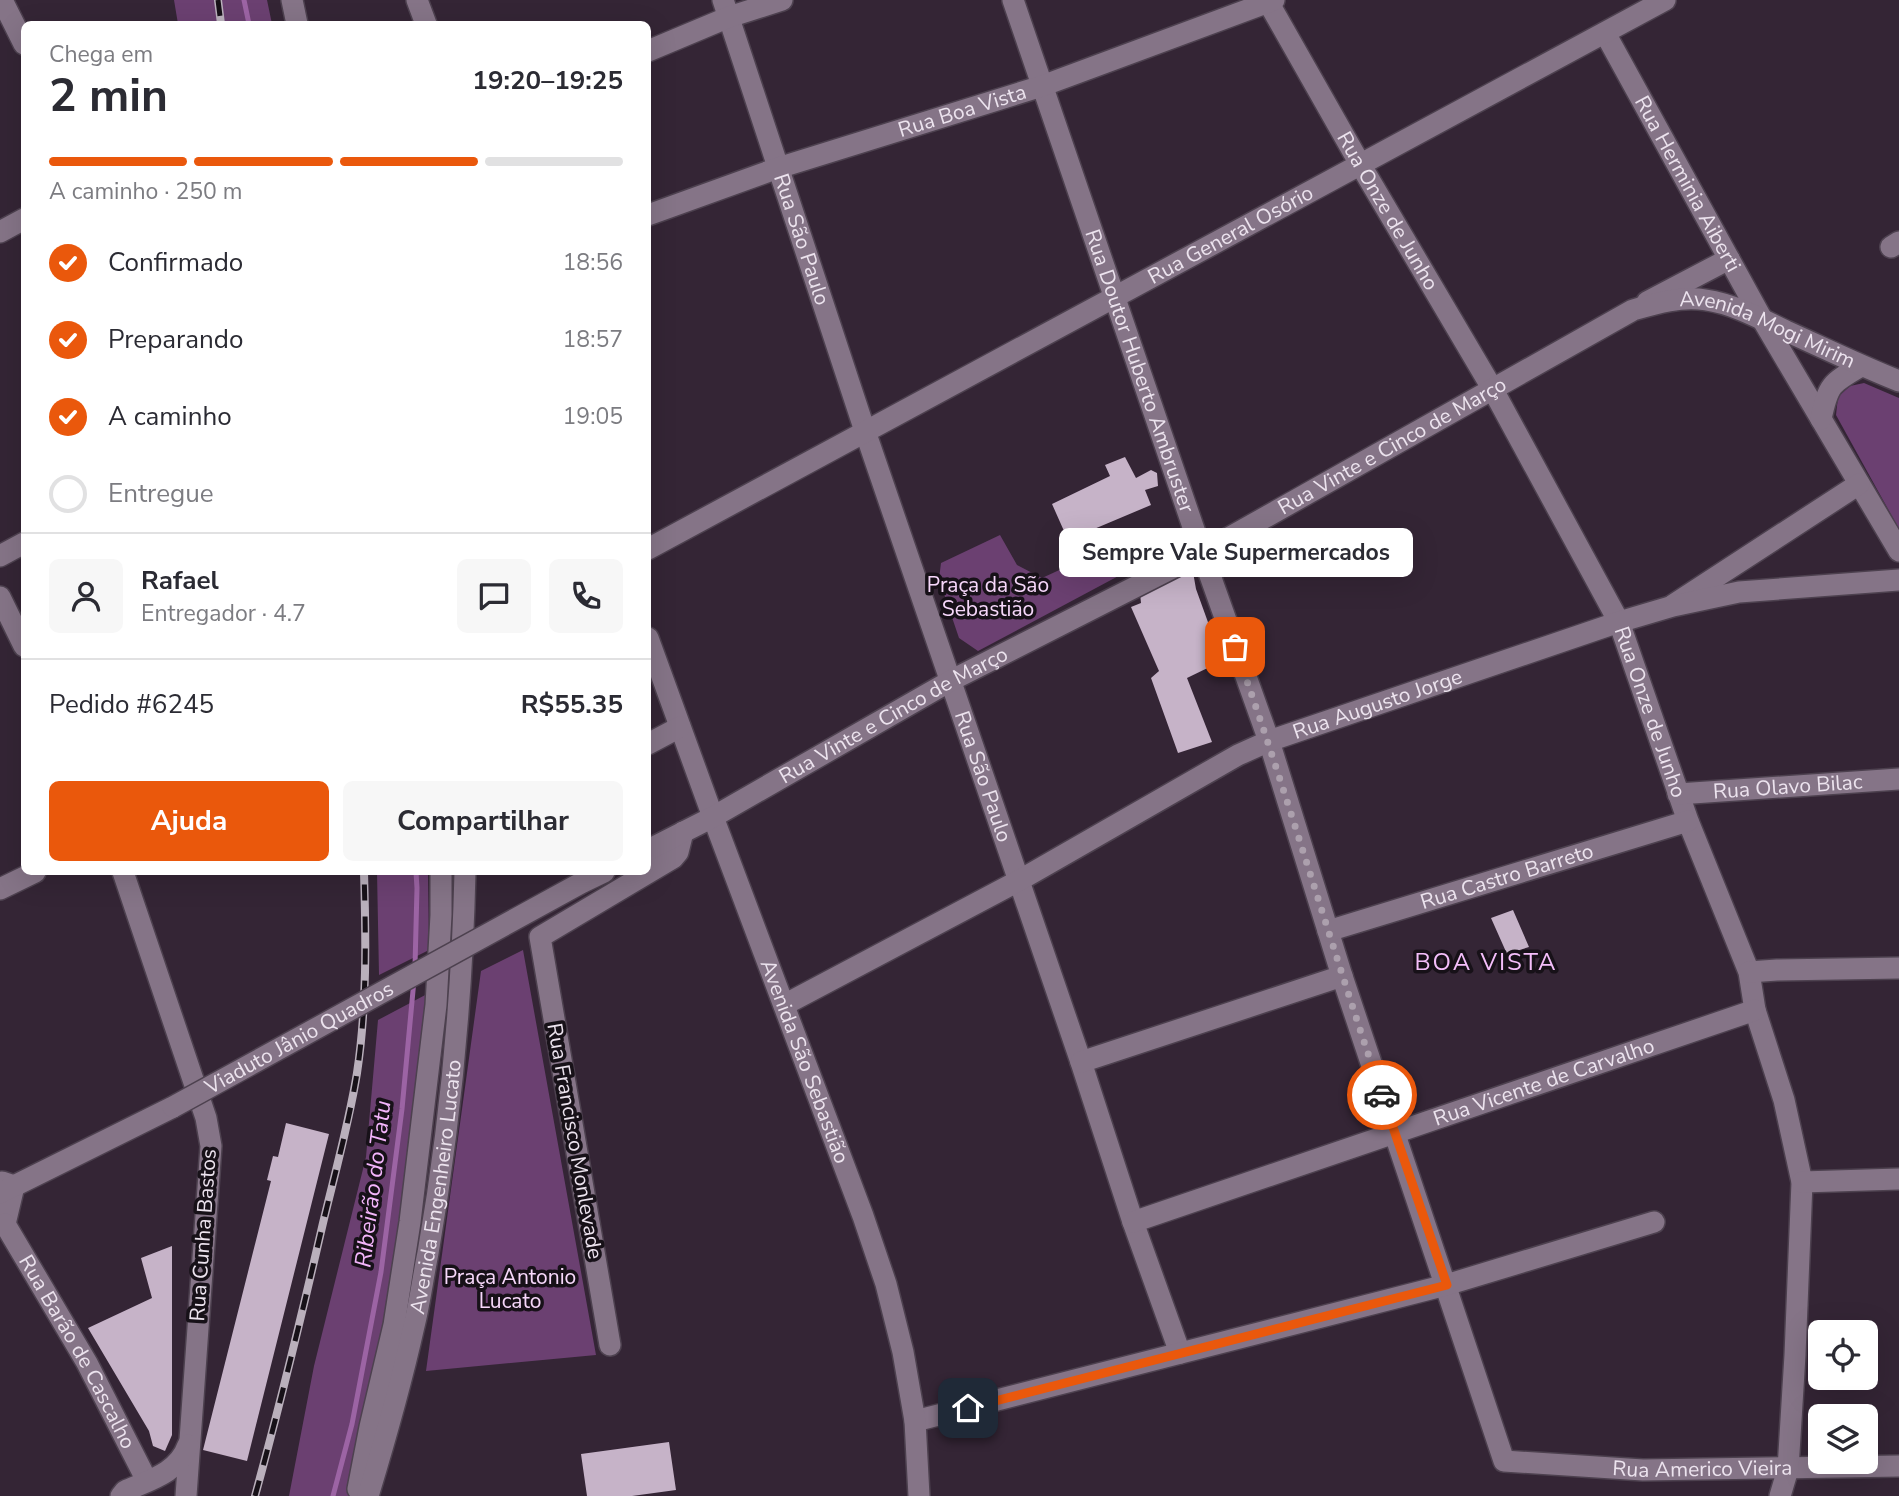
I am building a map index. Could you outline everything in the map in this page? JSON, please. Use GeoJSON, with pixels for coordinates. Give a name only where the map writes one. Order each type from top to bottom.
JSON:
{"type":"FeatureCollection","features":[{"type":"Feature","properties":{"kind":"street"},"geometry":{"type":"LineString","coordinates":[[2,0],[21,38]]}},
{"type":"Feature","properties":{"kind":"street"},"geometry":{"type":"LineString","coordinates":[[292,0],[296,21]]}},
{"type":"Feature","properties":{"kind":"street"},"geometry":{"type":"LineString","coordinates":[[418,0],[425,21]]}},
{"type":"Feature","properties":{"kind":"street"},"geometry":{"type":"LineString","coordinates":[[651,49],[726,9],[782,0]]}},
{"type":"Feature","properties":{"kind":"street","name":"Rua Doutor Huberto Ambruster"},"geometry":{"type":"LineString","coordinates":[[1013,0],[1269,741],[1342,976],[1504,1461]]}},
{"type":"Feature","properties":{"kind":"street","name":"Rua General Osório"},"geometry":{"type":"LineString","coordinates":[[651,547],[1665,0]]}},
{"type":"Feature","properties":{"kind":"street","name":"Rua Boa Vista"},"geometry":{"type":"LineString","coordinates":[[651,214],[778,169],[1042,86],[1270,1]]}},
{"type":"Feature","properties":{"kind":"street","name":"Rua Onze de Junho"},"geometry":{"type":"LineString","coordinates":[[1270,1],[1360,164],[1492,388],[1619,622],[1688,821],[1749,972],[1755,1010],[1784,1100],[1802,1182],[1788,1469],[1780,1496]]}},
{"type":"Feature","properties":{"kind":"street","name":"Rua São Paulo"},"geometry":{"type":"LineString","coordinates":[[726,9],[865,431],[1082,1062],[1133,1222],[1180,1353]]}},
{"type":"Feature","properties":{"kind":"street","name":"Rua Herminia Aiberti"},"geometry":{"type":"LineString","coordinates":[[1605,33],[1762,319],[1899,551]]}},
{"type":"Feature","properties":{"kind":"street"},"geometry":{"type":"LineString","coordinates":[[0,232],[21,221]]}},
{"type":"Feature","properties":{"kind":"street","name":"Rua Vinte e Cinco de Março"},"geometry":{"type":"LineString","coordinates":[[651,848],[713,817],[952,680],[1202,553],[1492,388],[1729,259]]}},
{"type":"Feature","properties":{"kind":"street","name":"Avenida Mogi Mirim"},"geometry":{"type":"LineString","coordinates":[[1633,310],[1666,300],[1706,300],[1762,319],[1899,381]]}},
{"type":"Feature","properties":{"kind":"street"},"geometry":{"type":"LineString","coordinates":[[1821,419],[1826,398],[1835,382],[1861,366]]}},
{"type":"Feature","properties":{"kind":"street"},"geometry":{"type":"LineString","coordinates":[[1673,606],[1859,484]]}},
{"type":"Feature","properties":{"kind":"street"},"geometry":{"type":"LineString","coordinates":[[0,556],[21,545]]}},
{"type":"Feature","properties":{"kind":"street","name":"Rua Augusto Jorge"},"geometry":{"type":"LineString","coordinates":[[784,1005],[1020,880],[1238,755],[1269,741],[1673,606],[1739,592],[1899,580]]}},
{"type":"Feature","properties":{"kind":"street"},"geometry":{"type":"LineString","coordinates":[[0,597],[21,640]]}},
{"type":"Feature","properties":{"kind":"street","name":"Avenida São Sebastião"},"geometry":{"type":"LineString","coordinates":[[651,646],[886,1284],[903,1352],[915,1422],[919,1496]]}},
{"type":"Feature","properties":{"kind":"street"},"geometry":{"type":"LineString","coordinates":[[651,742],[680,727]]}},
{"type":"Feature","properties":{"kind":"street","name":"Rua Olavo Bilac"},"geometry":{"type":"LineString","coordinates":[[1678,794],[1899,779]]}},
{"type":"Feature","properties":{"kind":"street","name":"Rua Castro Barreto"},"geometry":{"type":"LineString","coordinates":[[1328,931],[1688,821]]}},
{"type":"Feature","properties":{"kind":"street","name":"Rua Francisco Monlevade"},"geometry":{"type":"LineString","coordinates":[[651,872],[674,858],[683,832]]}},
{"type":"Feature","properties":{"kind":"street"},"geometry":{"type":"LineString","coordinates":[[0,889],[29,875]]}},
{"type":"Feature","properties":{"kind":"street","name":"Rua Cunha Bastos"},"geometry":{"type":"LineString","coordinates":[[124,875],[206,1118],[211,1146],[186,1496]]}},
{"type":"Feature","properties":{"kind":"street","name":"Avenida Engenheiro Lucato"},"geometry":{"type":"LineString","coordinates":[[356,1496],[394,1325],[410,1222],[436,1005],[441,875]]}},
{"type":"Feature","properties":{"kind":"street","name":"Avenida Engenheiro Lucato"},"geometry":{"type":"LineString","coordinates":[[368,1496],[414,1325],[438,1198],[456,1053],[465,875]]}},
{"type":"Feature","properties":{"kind":"street","name":"Viaduto Jânio Quadros"},"geometry":{"type":"LineString","coordinates":[[5,1187],[173,1107],[598,875]]}},
{"type":"Feature","properties":{"kind":"street","name":"Rua Francisco Monlevade"},"geometry":{"type":"LineString","coordinates":[[610,1345],[540,937],[645,875]]}},
{"type":"Feature","properties":{"kind":"street"},"geometry":{"type":"LineString","coordinates":[[1749,972],[1899,968]]}},
{"type":"Feature","properties":{"kind":"street"},"geometry":{"type":"LineString","coordinates":[[1082,1062],[1342,976]]}},
{"type":"Feature","properties":{"kind":"street","name":"Rua Vicente de Carvalho"},"geometry":{"type":"LineString","coordinates":[[1133,1222],[1755,1010]]}},
{"type":"Feature","properties":{"kind":"street"},"geometry":{"type":"LineString","coordinates":[[1802,1182],[1899,1179]]}},
{"type":"Feature","properties":{"kind":"street"},"geometry":{"type":"LineString","coordinates":[[2,1223],[5,1187]]}},
{"type":"Feature","properties":{"kind":"street"},"geometry":{"type":"LineString","coordinates":[[915,1422],[1447,1285],[1654,1222]]}},
{"type":"Feature","properties":{"kind":"street","name":"Rua Barão de Cascalho"},"geometry":{"type":"LineString","coordinates":[[2,1223],[87,1363],[150,1488]]}},
{"type":"Feature","properties":{"kind":"street"},"geometry":{"type":"LineString","coordinates":[[121,1496],[124,1491],[150,1488],[184,1455],[189,1443]]}},
{"type":"Feature","properties":{"kind":"street","name":"Rua Americo Vieira"},"geometry":{"type":"LineString","coordinates":[[1504,1461],[1643,1470],[1899,1466]]}},
{"type":"Feature","properties":{"kind":"green space"},"geometry":{"type":"Polygon","coordinates":[[[174,0],[267,0],[271,21],[178,21],[174,0]]]}},
{"type":"Feature","properties":{"kind":"green space"},"geometry":{"type":"Polygon","coordinates":[[[1864,383],[1899,398],[1899,529],[1836,415],[1838,397],[1850,386],[1864,383]]]}},
{"type":"Feature","properties":{"kind":"green space","name":"Praça da São Sebastião"},"geometry":{"type":"Polygon","coordinates":[[[1146,530],[1154,540],[1154,557],[978,651],[959,638],[939,579],[941,563],[1000,535],[1017,565],[1042,578],[1146,530]]]}},
{"type":"Feature","properties":{"kind":"green space"},"geometry":{"type":"Polygon","coordinates":[[[377,875],[428,875],[429,950],[379,975],[377,875]]]}},
{"type":"Feature","properties":{"kind":"green space","name":"Praça Antonio Lucato"},"geometry":{"type":"Polygon","coordinates":[[[523,950],[596,1355],[426,1371],[481,971],[523,950]]]}},
{"type":"Feature","properties":{"kind":"green space"},"geometry":{"type":"Polygon","coordinates":[[[429,993],[393,1294],[349,1496],[289,1496],[314,1366],[366,1157],[378,1020],[429,993]]]}},
{"type":"Feature","properties":{"kind":"building"},"geometry":{"type":"Polygon","coordinates":[[[1125,457],[1136,478],[1151,470],[1157,473],[1158,486],[1145,490],[1151,505],[1068,540],[1052,504],[1110,476],[1105,465],[1125,457]]]}},
{"type":"Feature","properties":{"kind":"building"},"geometry":{"type":"Polygon","coordinates":[[[1193,572],[1196,589],[1222,661],[1187,678],[1212,742],[1178,753],[1151,678],[1159,671],[1131,607],[1141,603],[1140,593],[1193,572]]]}},
{"type":"Feature","properties":{"kind":"building"},"geometry":{"type":"Polygon","coordinates":[[[1513,910],[1529,947],[1507,954],[1491,918],[1513,910]]]}},
{"type":"Feature","properties":{"kind":"building"},"geometry":{"type":"Polygon","coordinates":[[[286,1123],[329,1134],[247,1461],[203,1450],[271,1181],[267,1180],[273,1156],[278,1157],[286,1123]]]}},
{"type":"Feature","properties":{"kind":"building"},"geometry":{"type":"Polygon","coordinates":[[[172,1246],[172,1435],[165,1451],[153,1446],[149,1431],[88,1328],[152,1298],[141,1258],[172,1246]]]}},
{"type":"Feature","properties":{"kind":"building"},"geometry":{"type":"Polygon","coordinates":[[[669,1442],[676,1490],[632,1496],[587,1496],[581,1454],[669,1442]]]}},
{"type":"Feature","properties":{"kind":"waterway","name":"Ribeirão do Tatu"},"geometry":{"type":"LineString","coordinates":[[244,0],[248,21]]}},
{"type":"Feature","properties":{"kind":"waterway","name":"Ribeirão do Tatu"},"geometry":{"type":"LineString","coordinates":[[415,966],[416,875]]}},
{"type":"Feature","properties":{"kind":"waterway","name":"Ribeirão do Tatu"},"geometry":{"type":"LineString","coordinates":[[333,1496],[352,1424],[381,1272],[402,1109],[414,980]]}},
{"type":"Feature","properties":{"kind":"railway"},"geometry":{"type":"LineString","coordinates":[[218,0],[221,21]]}},
{"type":"Feature","properties":{"kind":"railway"},"geometry":{"type":"LineString","coordinates":[[255,1496],[354,1092],[364,998],[364,875]]}},
{"type":"Feature","properties":{"kind":"way so far"},"geometry":{"type":"LineString","coordinates":[[1235,647],[1269,741],[1382,1095]]}},
{"type":"Feature","properties":{"kind":"place","name":"Sempre Vale Supermercados"},"geometry":{"type":"Point","coordinates":[1235,647]}},
{"type":"Feature","properties":{"kind":"district","name":"BOA VISTA"},"geometry":{"type":"Point","coordinates":[1486,962]}},
{"type":"Feature","properties":{"kind":"route"},"geometry":{"type":"LineString","coordinates":[[968,1408],[1447,1285],[1382,1095]]}}]}
